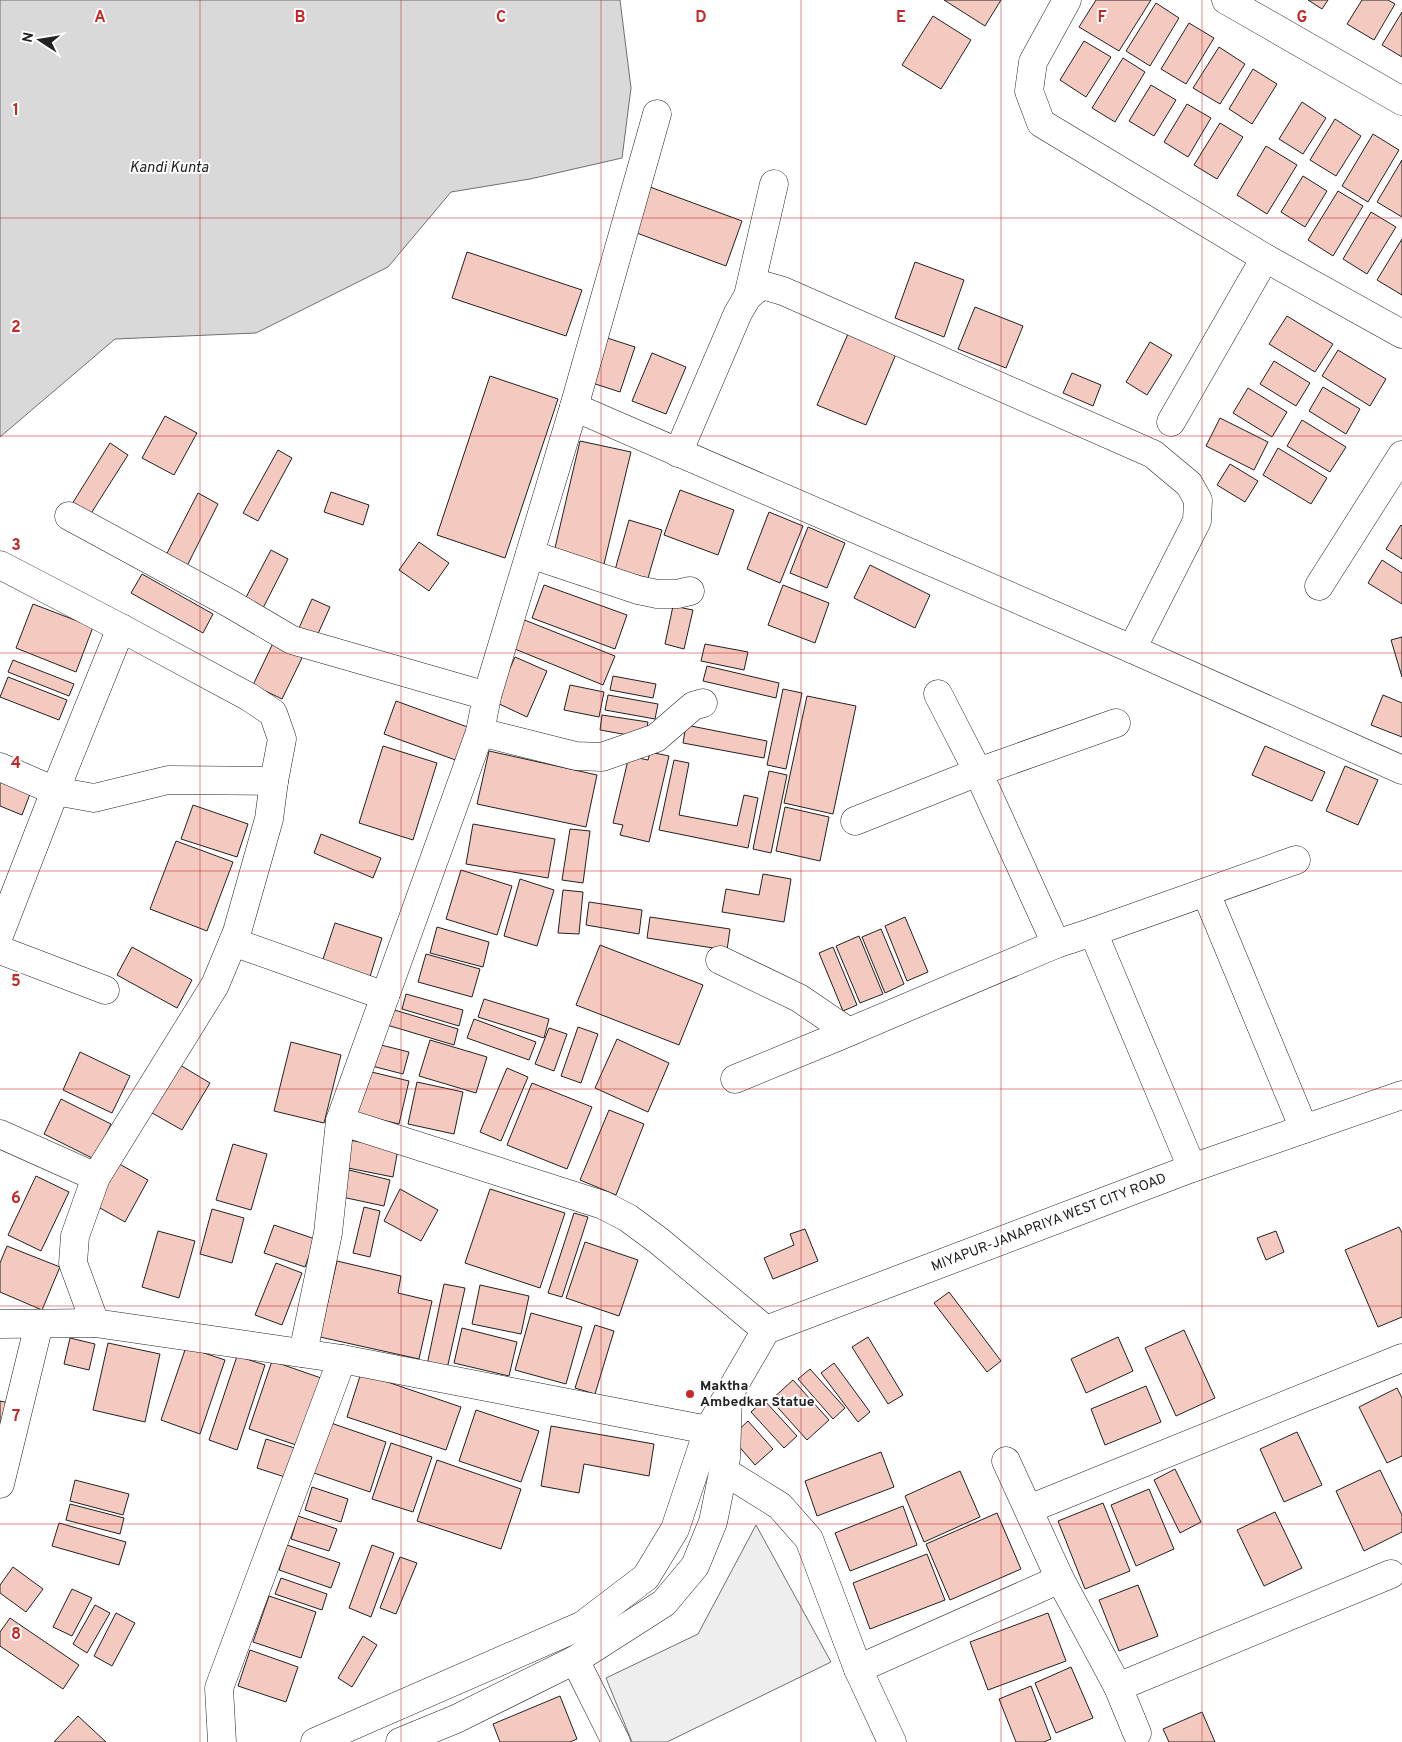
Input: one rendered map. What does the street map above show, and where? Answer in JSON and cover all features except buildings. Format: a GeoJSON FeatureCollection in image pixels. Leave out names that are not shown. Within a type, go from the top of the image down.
{"type":"FeatureCollection","features":[{"type":"Feature","properties":{"kind":"street"},"geometry":{"type":"LineString","coordinates":[[1067,0],[1033,62],[1029,91],[1041,123],[1265,258],[1402,334]]}},
{"type":"Feature","properties":{"kind":"street"},"geometry":{"type":"LineString","coordinates":[[1226,0],[1402,101]]}},
{"type":"Feature","properties":{"kind":"street"},"geometry":{"type":"LineString","coordinates":[[302,1353],[328,1233],[340,1121],[480,732],[487,696],[574,407],[657,114]]}},
{"type":"Feature","properties":{"kind":"street"},"geometry":{"type":"LineString","coordinates":[[678,452],[738,313],[748,296],[774,184]]}},
{"type":"Feature","properties":{"kind":"street"},"geometry":{"type":"LineString","coordinates":[[1171,422],[1265,258]]}},
{"type":"Feature","properties":{"kind":"street"},"geometry":{"type":"LineString","coordinates":[[748,296],[762,285],[782,291],[1153,454],[1190,484],[1198,500],[1197,521],[1132,649]]}},
{"type":"Feature","properties":{"kind":"street"},"geometry":{"type":"LineString","coordinates":[[574,407],[1132,649],[1402,770]]}},
{"type":"Feature","properties":{"kind":"street"},"geometry":{"type":"LineString","coordinates":[[1320,586],[1402,456]]}},
{"type":"Feature","properties":{"kind":"street"},"geometry":{"type":"LineString","coordinates":[[69,516],[229,603],[292,640],[487,696]]}},
{"type":"Feature","properties":{"kind":"street"},"geometry":{"type":"LineString","coordinates":[[530,554],[638,590],[657,594],[677,594],[690,591]]}},
{"type":"Feature","properties":{"kind":"street"},"geometry":{"type":"LineString","coordinates":[[0,565],[249,697],[273,713],[282,739],[269,818],[233,942],[215,985],[96,1177],[75,1236],[74,1263],[95,1323]]}},
{"type":"Feature","properties":{"kind":"street"},"geometry":{"type":"LineString","coordinates":[[0,933],[121,628]]}},
{"type":"Feature","properties":{"kind":"street"},"geometry":{"type":"LineString","coordinates":[[938,694],[978,772],[1056,944]]}},
{"type":"Feature","properties":{"kind":"street"},"geometry":{"type":"LineString","coordinates":[[480,732],[576,756],[602,757],[656,738],[693,706],[703,703]]}},
{"type":"Feature","properties":{"kind":"street"},"geometry":{"type":"LineString","coordinates":[[855,821],[978,772],[1116,723]]}},
{"type":"Feature","properties":{"kind":"street"},"geometry":{"type":"LineString","coordinates":[[0,768],[55,791],[94,798],[168,780],[274,781]]}},
{"type":"Feature","properties":{"kind":"street"},"geometry":{"type":"LineString","coordinates":[[735,1079],[1056,944],[1296,860]]}},
{"type":"Feature","properties":{"kind":"street"},"geometry":{"type":"LineString","coordinates":[[1206,893],[1304,1129]]}},
{"type":"Feature","properties":{"kind":"street"},"geometry":{"type":"LineString","coordinates":[[1092,932],[1192,1168]]}},
{"type":"Feature","properties":{"kind":"street"},"geometry":{"type":"LineString","coordinates":[[233,942],[385,996]]}},
{"type":"Feature","properties":{"kind":"street"},"geometry":{"type":"LineString","coordinates":[[0,950],[105,990]]}},
{"type":"Feature","properties":{"kind":"street"},"geometry":{"type":"LineString","coordinates":[[720,960],[799,998],[849,1032]]}},
{"type":"Feature","properties":{"kind":"street","name":"MIYAPUR-JANAPRIYA WEST CITY ROAD"},"geometry":{"type":"LineString","coordinates":[[766,1330],[1192,1168],[1402,1095]]}},
{"type":"Feature","properties":{"kind":"street"},"geometry":{"type":"LineString","coordinates":[[315,1742],[583,1625],[646,1577],[675,1529],[708,1430],[766,1330],[659,1241],[628,1218],[603,1205],[340,1121]]}},
{"type":"Feature","properties":{"kind":"street"},"geometry":{"type":"LineString","coordinates":[[0,1134],[96,1177]]}},
{"type":"Feature","properties":{"kind":"street"},"geometry":{"type":"LineString","coordinates":[[0,1324],[95,1323],[302,1353],[342,1359],[708,1430]]}},
{"type":"Feature","properties":{"kind":"street"},"geometry":{"type":"LineString","coordinates":[[0,1484],[39,1324]]}},
{"type":"Feature","properties":{"kind":"street"},"geometry":{"type":"LineString","coordinates":[[1029,1510],[1402,1358]]}},
{"type":"Feature","properties":{"kind":"street"},"geometry":{"type":"LineString","coordinates":[[222,1742],[219,1688],[342,1359]]}},
{"type":"Feature","properties":{"kind":"street"},"geometry":{"type":"LineString","coordinates":[[400,1742],[456,1719],[575,1660],[664,1602],[695,1566],[713,1522],[726,1458],[728,1394]]}},
{"type":"Feature","properties":{"kind":"street"},"geometry":{"type":"LineString","coordinates":[[1006,1461],[1060,1579],[1118,1687],[1137,1733]]}},
{"type":"Feature","properties":{"kind":"street"},"geometry":{"type":"LineString","coordinates":[[724,1471],[780,1506],[809,1539],[858,1669],[892,1742]]}},
{"type":"Feature","properties":{"kind":"street"},"geometry":{"type":"LineString","coordinates":[[1118,1687],[1392,1574]]}},
{"type":"Feature","properties":{"kind":"street"},"geometry":{"type":"LineString","coordinates":[[858,1669],[1060,1579]]}},
{"type":"Feature","properties":{"kind":"street"},"geometry":{"type":"LineString","coordinates":[[575,1660],[616,1742]]}},
{"type":"Feature","properties":{"kind":"shaded area"},"geometry":{"type":"Polygon","coordinates":[[[756,1525],[831,1662],[667,1742],[632,1742],[606,1678],[698,1634],[756,1525]]]}},
{"type":"Feature","properties":{"kind":"water","name":"Kandi Kunta"},"geometry":{"type":"Polygon","coordinates":[[[0,0],[620,0],[631,88],[622,158],[530,179],[451,192],[388,267],[256,333],[115,339],[0,437],[0,0]]]}},
{"type":"Feature","properties":{"kind":"place","name":"Maktha Ambedkar Statue"},"geometry":{"type":"Point","coordinates":[690,1394]}}]}
